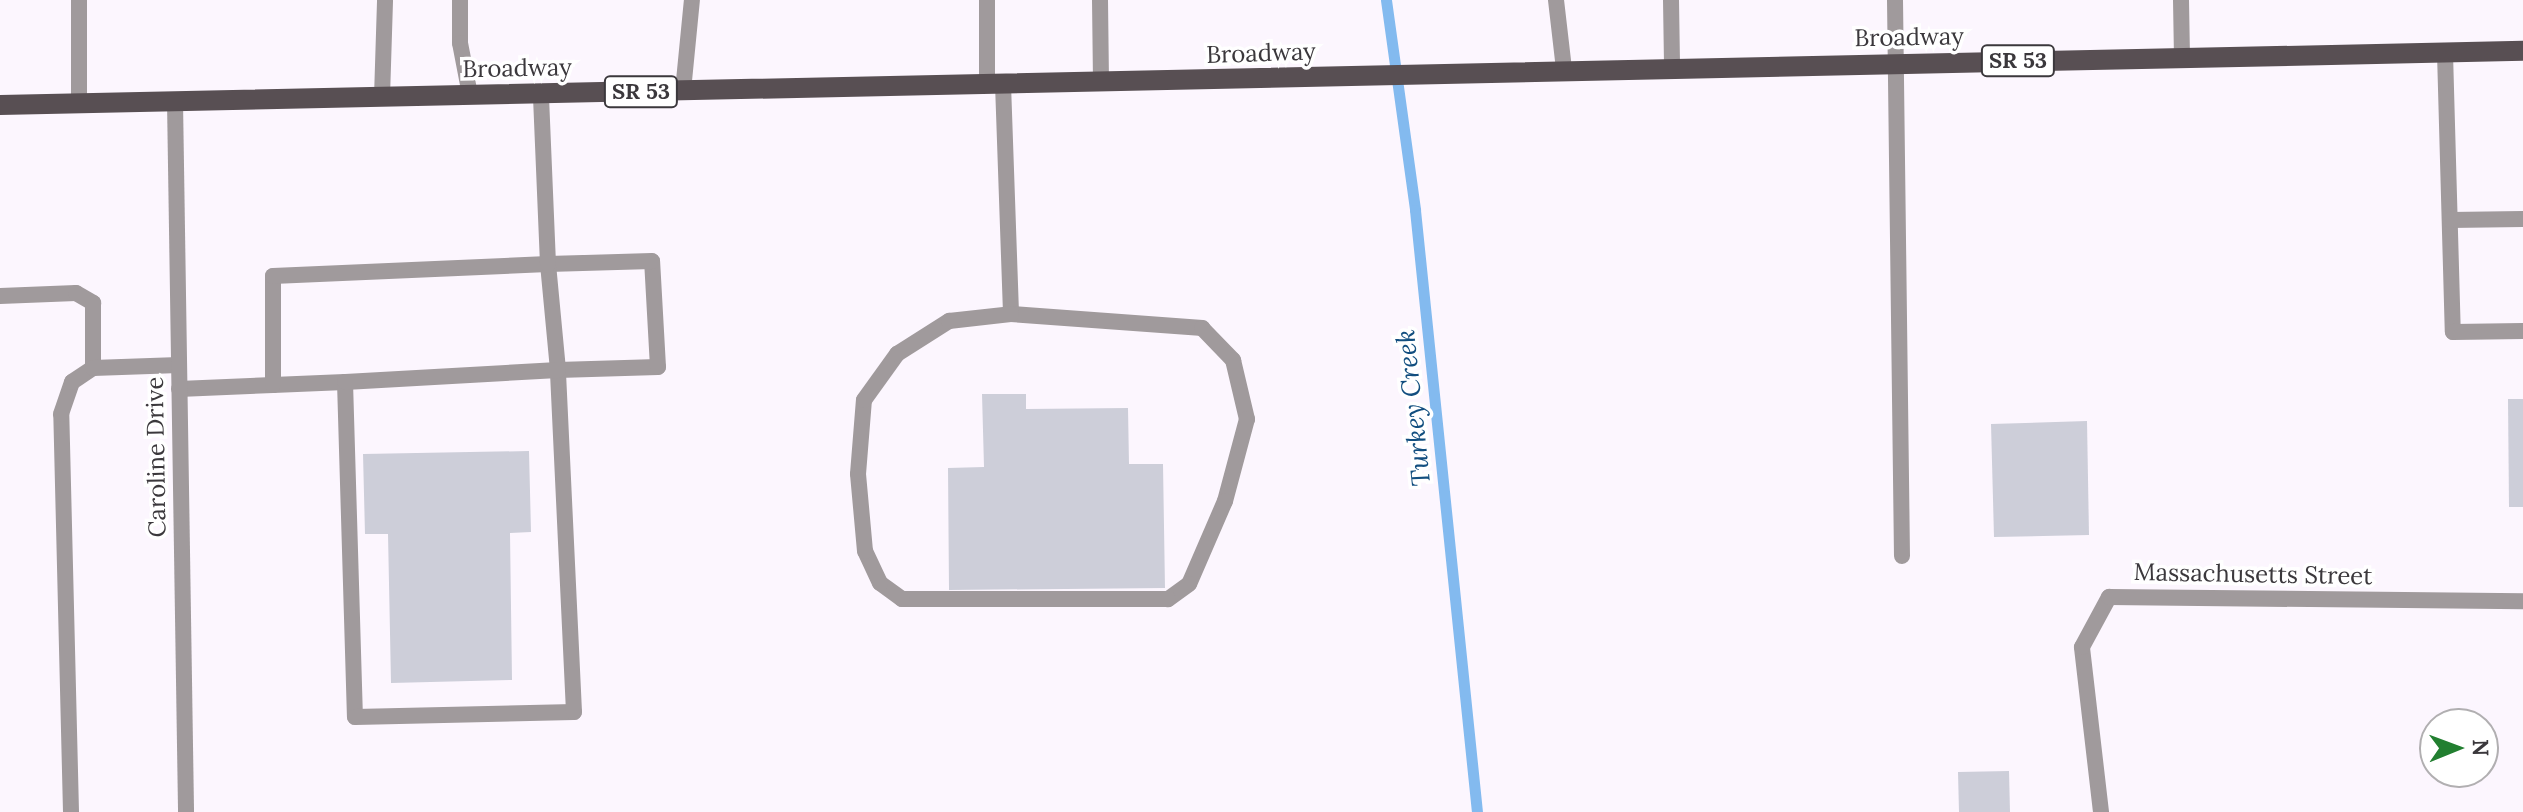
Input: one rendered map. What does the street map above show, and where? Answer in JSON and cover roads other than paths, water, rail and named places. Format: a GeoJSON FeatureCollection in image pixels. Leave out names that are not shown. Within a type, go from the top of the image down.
{"type":"FeatureCollection","features":[{"type":"Feature","properties":{"kind":"main road","name":"Broadway"},"geometry":{"type":"LineString","coordinates":[[0,105],[1282,79],[1514,70],[2523,51]]}},
{"type":"Feature","properties":{"kind":"street"},"geometry":{"type":"LineString","coordinates":[[79,0],[79,103]]}},
{"type":"Feature","properties":{"kind":"street"},"geometry":{"type":"LineString","coordinates":[[382,97],[385,0]]}},
{"type":"Feature","properties":{"kind":"street"},"geometry":{"type":"LineString","coordinates":[[460,0],[460,43],[470,95]]}},
{"type":"Feature","properties":{"kind":"street"},"geometry":{"type":"LineString","coordinates":[[683,91],[692,0]]}},
{"type":"Feature","properties":{"kind":"street"},"geometry":{"type":"LineString","coordinates":[[987,0],[1011,314]]}},
{"type":"Feature","properties":{"kind":"street"},"geometry":{"type":"LineString","coordinates":[[1100,0],[1101,82]]}},
{"type":"Feature","properties":{"kind":"street"},"geometry":{"type":"LineString","coordinates":[[1556,0],[1564,69]]}},
{"type":"Feature","properties":{"kind":"street"},"geometry":{"type":"LineString","coordinates":[[1671,0],[1672,67]]}},
{"type":"Feature","properties":{"kind":"street"},"geometry":{"type":"LineString","coordinates":[[1895,0],[1902,556]]}},
{"type":"Feature","properties":{"kind":"street"},"geometry":{"type":"LineString","coordinates":[[2181,0],[2182,58]]}},
{"type":"Feature","properties":{"kind":"street"},"geometry":{"type":"LineString","coordinates":[[2445,53],[2453,332],[2523,331]]}},
{"type":"Feature","properties":{"kind":"street"},"geometry":{"type":"LineString","coordinates":[[345,382],[355,717],[574,712],[541,94]]}},
{"type":"Feature","properties":{"kind":"street","name":"Caroline Drive"},"geometry":{"type":"LineString","coordinates":[[175,101],[186,812]]}},
{"type":"Feature","properties":{"kind":"street"},"geometry":{"type":"LineString","coordinates":[[2450,220],[2523,219]]}},
{"type":"Feature","properties":{"kind":"street"},"geometry":{"type":"LineString","coordinates":[[179,389],[345,382],[558,370],[658,367],[652,261],[273,276],[273,385]]}},
{"type":"Feature","properties":{"kind":"street"},"geometry":{"type":"LineString","coordinates":[[0,296],[76,293],[93,303],[93,368]]}},
{"type":"Feature","properties":{"kind":"street"},"geometry":{"type":"LineString","coordinates":[[1011,314],[1202,328],[1233,360],[1247,419],[1225,501],[1189,584],[1168,599],[902,599],[880,583],[865,551],[858,474],[864,400],[897,354],[949,321],[1011,314]]}},
{"type":"Feature","properties":{"kind":"street"},"geometry":{"type":"LineString","coordinates":[[71,812],[61,414],[72,382],[93,368],[179,365]]}},
{"type":"Feature","properties":{"kind":"street","name":"Massachusetts Street"},"geometry":{"type":"LineString","coordinates":[[2101,812],[2082,647],[2109,597],[2523,601]]}},
{"type":"Feature","properties":{"kind":"waterway","name":"Turkey Creek"},"geometry":{"type":"LineString","coordinates":[[1386,0],[1415,210],[1477,812]]}}]}
